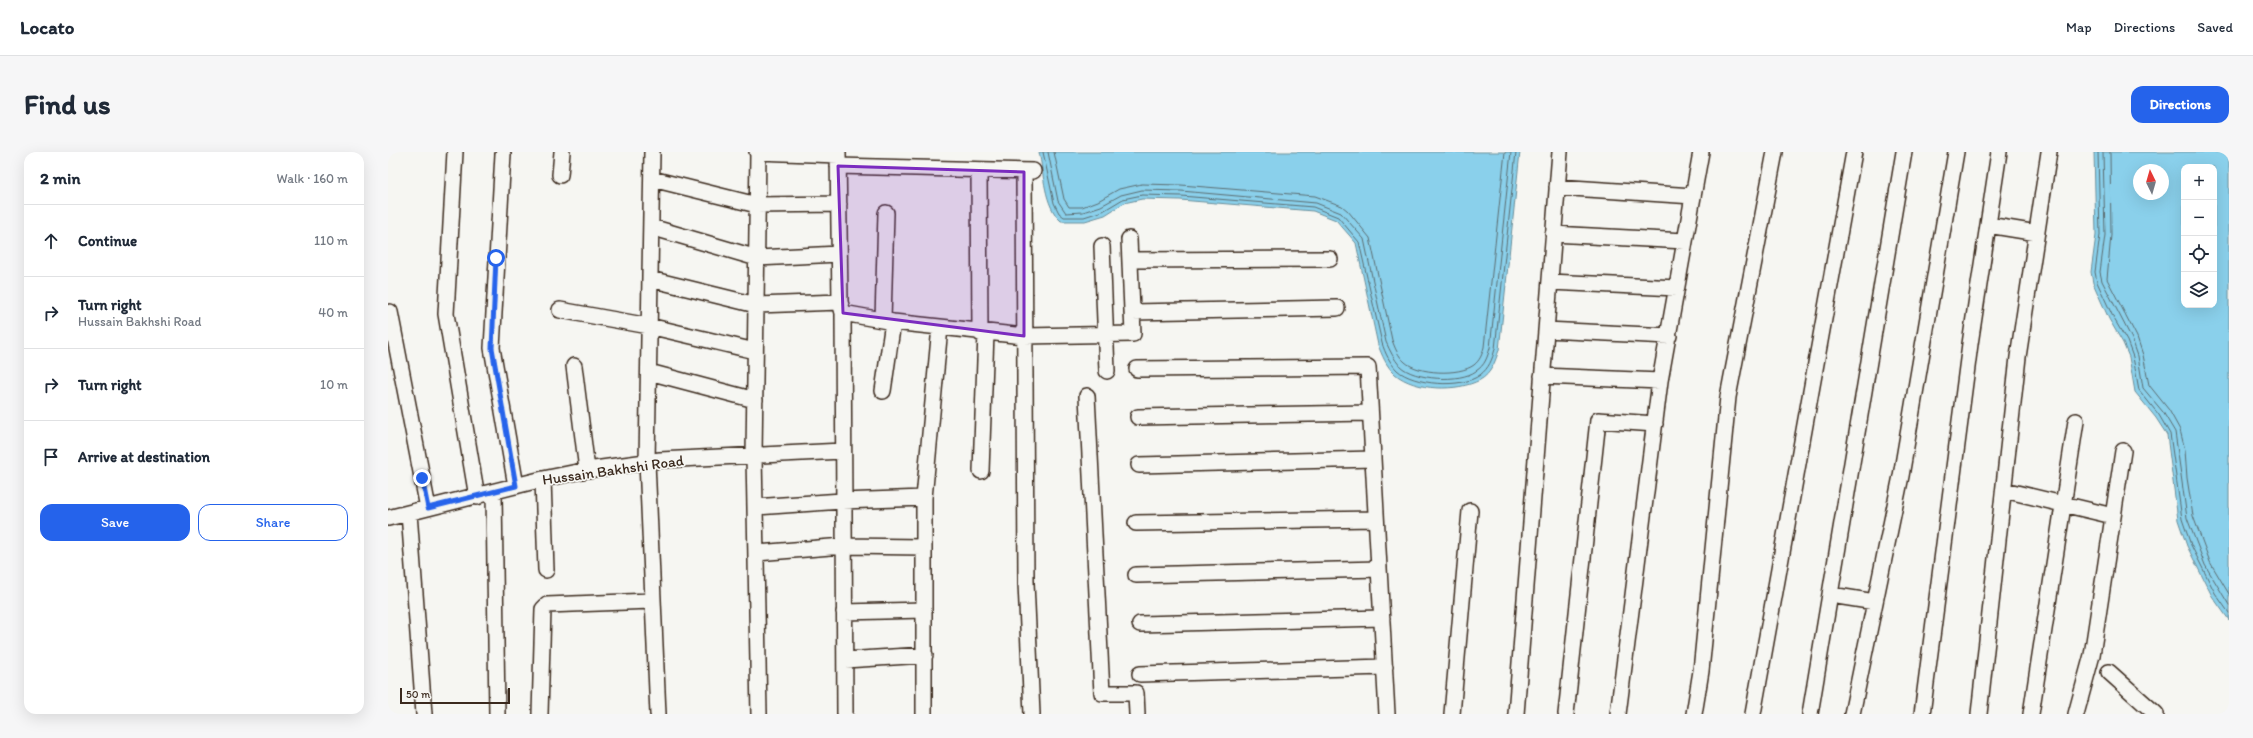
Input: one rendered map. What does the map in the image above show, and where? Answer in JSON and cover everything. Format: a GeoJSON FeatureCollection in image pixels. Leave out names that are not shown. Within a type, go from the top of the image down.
{"type":"FeatureCollection","features":[{"type":"Feature","properties":{"kind":"street"},"geometry":{"type":"LineString","coordinates":[[455,152],[446,314],[477,497]]}},
{"type":"Feature","properties":{"kind":"street"},"geometry":{"type":"LineString","coordinates":[[560,175],[562,152]]}},
{"type":"Feature","properties":{"kind":"street"},"geometry":{"type":"LineString","coordinates":[[652,152],[647,462],[651,601],[658,714]]}},
{"type":"Feature","properties":{"kind":"street"},"geometry":{"type":"LineString","coordinates":[[759,714],[754,456],[757,152],[979,170],[1028,171],[1024,336],[1026,583],[1032,714]]}},
{"type":"Feature","properties":{"kind":"street"},"geometry":{"type":"LineString","coordinates":[[1516,714],[1560,152]]}},
{"type":"Feature","properties":{"kind":"street"},"geometry":{"type":"LineString","coordinates":[[1618,714],[1660,381],[1701,152]]}},
{"type":"Feature","properties":{"kind":"street"},"geometry":{"type":"LineString","coordinates":[[1694,714],[1701,672],[1728,397],[1775,152]]}},
{"type":"Feature","properties":{"kind":"street"},"geometry":{"type":"LineString","coordinates":[[1753,714],[1854,152]]}},
{"type":"Feature","properties":{"kind":"street"},"geometry":{"type":"LineString","coordinates":[[1810,714],[1904,152]]}},
{"type":"Feature","properties":{"kind":"street"},"geometry":{"type":"LineString","coordinates":[[1852,714],[1900,476],[1956,152]]}},
{"type":"Feature","properties":{"kind":"street"},"geometry":{"type":"LineString","coordinates":[[1922,714],[1970,344],[1999,152]]}},
{"type":"Feature","properties":{"kind":"street"},"geometry":{"type":"LineString","coordinates":[[1979,714],[2018,357],[2049,152]]}},
{"type":"Feature","properties":{"kind":"street"},"geometry":{"type":"LineString","coordinates":[[503,154],[492,348],[516,486]]}},
{"type":"Feature","properties":{"kind":"street"},"geometry":{"type":"LineString","coordinates":[[838,158],[845,714]]}},
{"type":"Feature","properties":{"kind":"street"},"geometry":{"type":"LineString","coordinates":[[979,170],[983,333],[981,471]]}},
{"type":"Feature","properties":{"kind":"street"},"geometry":{"type":"LineString","coordinates":[[652,179],[757,205],[839,204]]}},
{"type":"Feature","properties":{"kind":"street"},"geometry":{"type":"LineString","coordinates":[[1557,187],[1693,196]]}},
{"type":"Feature","properties":{"kind":"street"},"geometry":{"type":"LineString","coordinates":[[883,391],[888,321],[886,213]]}},
{"type":"Feature","properties":{"kind":"street"},"geometry":{"type":"LineString","coordinates":[[1988,225],[2037,233]]}},
{"type":"Feature","properties":{"kind":"street"},"geometry":{"type":"LineString","coordinates":[[651,227],[756,258],[839,254]]}},
{"type":"Feature","properties":{"kind":"street"},"geometry":{"type":"LineString","coordinates":[[1553,234],[1685,241]]}},
{"type":"Feature","properties":{"kind":"street"},"geometry":{"type":"LineString","coordinates":[[650,278],[756,305],[841,307],[888,321],[983,333],[1024,336],[1133,334],[1129,239]]}},
{"type":"Feature","properties":{"kind":"street"},"geometry":{"type":"LineString","coordinates":[[1102,246],[1107,371]]}},
{"type":"Feature","properties":{"kind":"street"},"geometry":{"type":"LineString","coordinates":[[1130,260],[1330,259]]}},
{"type":"Feature","properties":{"kind":"street"},"geometry":{"type":"LineString","coordinates":[[1550,282],[1677,288]]}},
{"type":"Feature","properties":{"kind":"street"},"geometry":{"type":"LineString","coordinates":[[1132,312],[1336,308]]}},
{"type":"Feature","properties":{"kind":"street"},"geometry":{"type":"LineString","coordinates":[[560,310],[649,326],[755,351]]}},
{"type":"Feature","properties":{"kind":"street"},"geometry":{"type":"LineString","coordinates":[[390,312],[428,508]]}},
{"type":"Feature","properties":{"kind":"street"},"geometry":{"type":"LineString","coordinates":[[924,714],[924,498],[940,327]]}},
{"type":"Feature","properties":{"kind":"street"},"geometry":{"type":"LineString","coordinates":[[1546,330],[1669,336]]}},
{"type":"Feature","properties":{"kind":"street"},"geometry":{"type":"LineString","coordinates":[[574,366],[587,470]]}},
{"type":"Feature","properties":{"kind":"street"},"geometry":{"type":"LineString","coordinates":[[1137,369],[1368,367],[1388,714]]}},
{"type":"Feature","properties":{"kind":"street"},"geometry":{"type":"LineString","coordinates":[[649,372],[755,400]]}},
{"type":"Feature","properties":{"kind":"street"},"geometry":{"type":"LineString","coordinates":[[1542,376],[1660,381]]}},
{"type":"Feature","properties":{"kind":"street"},"geometry":{"type":"LineString","coordinates":[[1087,396],[1102,693],[1136,693],[1137,714]]}},
{"type":"Feature","properties":{"kind":"street"},"geometry":{"type":"LineString","coordinates":[[1138,417],[1370,413]]}},
{"type":"Feature","properties":{"kind":"street"},"geometry":{"type":"LineString","coordinates":[[1566,714],[1598,420],[1654,424]]}},
{"type":"Feature","properties":{"kind":"street"},"geometry":{"type":"LineString","coordinates":[[2031,714],[2076,421]]}},
{"type":"Feature","properties":{"kind":"street","name":"Hussain Bakhshi Road"},"geometry":{"type":"LineString","coordinates":[[388,518],[494,493],[543,479],[587,470],[647,462],[842,451]]}},
{"type":"Feature","properties":{"kind":"street"},"geometry":{"type":"LineString","coordinates":[[2076,714],[2092,655],[2123,451]]}},
{"type":"Feature","properties":{"kind":"street"},"geometry":{"type":"LineString","coordinates":[[1138,465],[1373,459]]}},
{"type":"Feature","properties":{"kind":"street"},"geometry":{"type":"LineString","coordinates":[[543,479],[546,570]]}},
{"type":"Feature","properties":{"kind":"street"},"geometry":{"type":"LineString","coordinates":[[2004,490],[2113,516]]}},
{"type":"Feature","properties":{"kind":"street"},"geometry":{"type":"LineString","coordinates":[[494,493],[497,714]]}},
{"type":"Feature","properties":{"kind":"street"},"geometry":{"type":"LineString","coordinates":[[755,507],[842,501],[924,498]]}},
{"type":"Feature","properties":{"kind":"street"},"geometry":{"type":"LineString","coordinates":[[1452,714],[1470,511]]}},
{"type":"Feature","properties":{"kind":"street"},"geometry":{"type":"LineString","coordinates":[[409,513],[424,714]]}},
{"type":"Feature","properties":{"kind":"street"},"geometry":{"type":"LineString","coordinates":[[1136,523],[1376,519]]}},
{"type":"Feature","properties":{"kind":"street"},"geometry":{"type":"LineString","coordinates":[[756,553],[843,546],[923,547]]}},
{"type":"Feature","properties":{"kind":"street"},"geometry":{"type":"LineString","coordinates":[[1136,575],[1379,569]]}},
{"type":"Feature","properties":{"kind":"street"},"geometry":{"type":"LineString","coordinates":[[1831,595],[1875,602]]}},
{"type":"Feature","properties":{"kind":"street"},"geometry":{"type":"LineString","coordinates":[[540,714],[543,609],[547,605],[651,601]]}},
{"type":"Feature","properties":{"kind":"street"},"geometry":{"type":"LineString","coordinates":[[844,612],[924,610]]}},
{"type":"Feature","properties":{"kind":"street"},"geometry":{"type":"LineString","coordinates":[[1140,624],[1382,618]]}},
{"type":"Feature","properties":{"kind":"street"},"geometry":{"type":"LineString","coordinates":[[844,660],[925,655]]}},
{"type":"Feature","properties":{"kind":"street"},"geometry":{"type":"LineString","coordinates":[[1140,674],[1385,667]]}},
{"type":"Feature","properties":{"kind":"street"},"geometry":{"type":"LineString","coordinates":[[2108,672],[2156,714]]}},
{"type":"Feature","properties":{"kind":"highlighted area"},"geometry":{"type":"Polygon","coordinates":[[[838,166],[1024,172],[1024,336],[843,313],[838,166]]]}},
{"type":"Feature","properties":{"kind":"water"},"geometry":{"type":"Polygon","coordinates":[[[1039,152],[1520,152],[1499,350],[1494,363],[1490,371],[1480,380],[1460,387],[1425,387],[1403,380],[1395,374],[1387,364],[1378,345],[1356,243],[1336,220],[1313,211],[1180,200],[1142,199],[1124,203],[1105,215],[1085,221],[1061,221],[1055,215],[1048,198],[1039,152]]]}},
{"type":"Feature","properties":{"kind":"water"},"geometry":{"type":"Polygon","coordinates":[[[2094,152],[2229,152],[2229,620],[2212,596],[2187,546],[2178,520],[2167,435],[2156,418],[2135,392],[2129,357],[2123,343],[2109,319],[2093,283],[2091,272],[2096,235],[2094,152]]]}},
{"type":"Feature","properties":{"kind":"route"},"geometry":{"type":"LineString","coordinates":[[422,478],[428,508],[494,493],[516,486],[492,348],[491,331],[496,258]]}}]}
